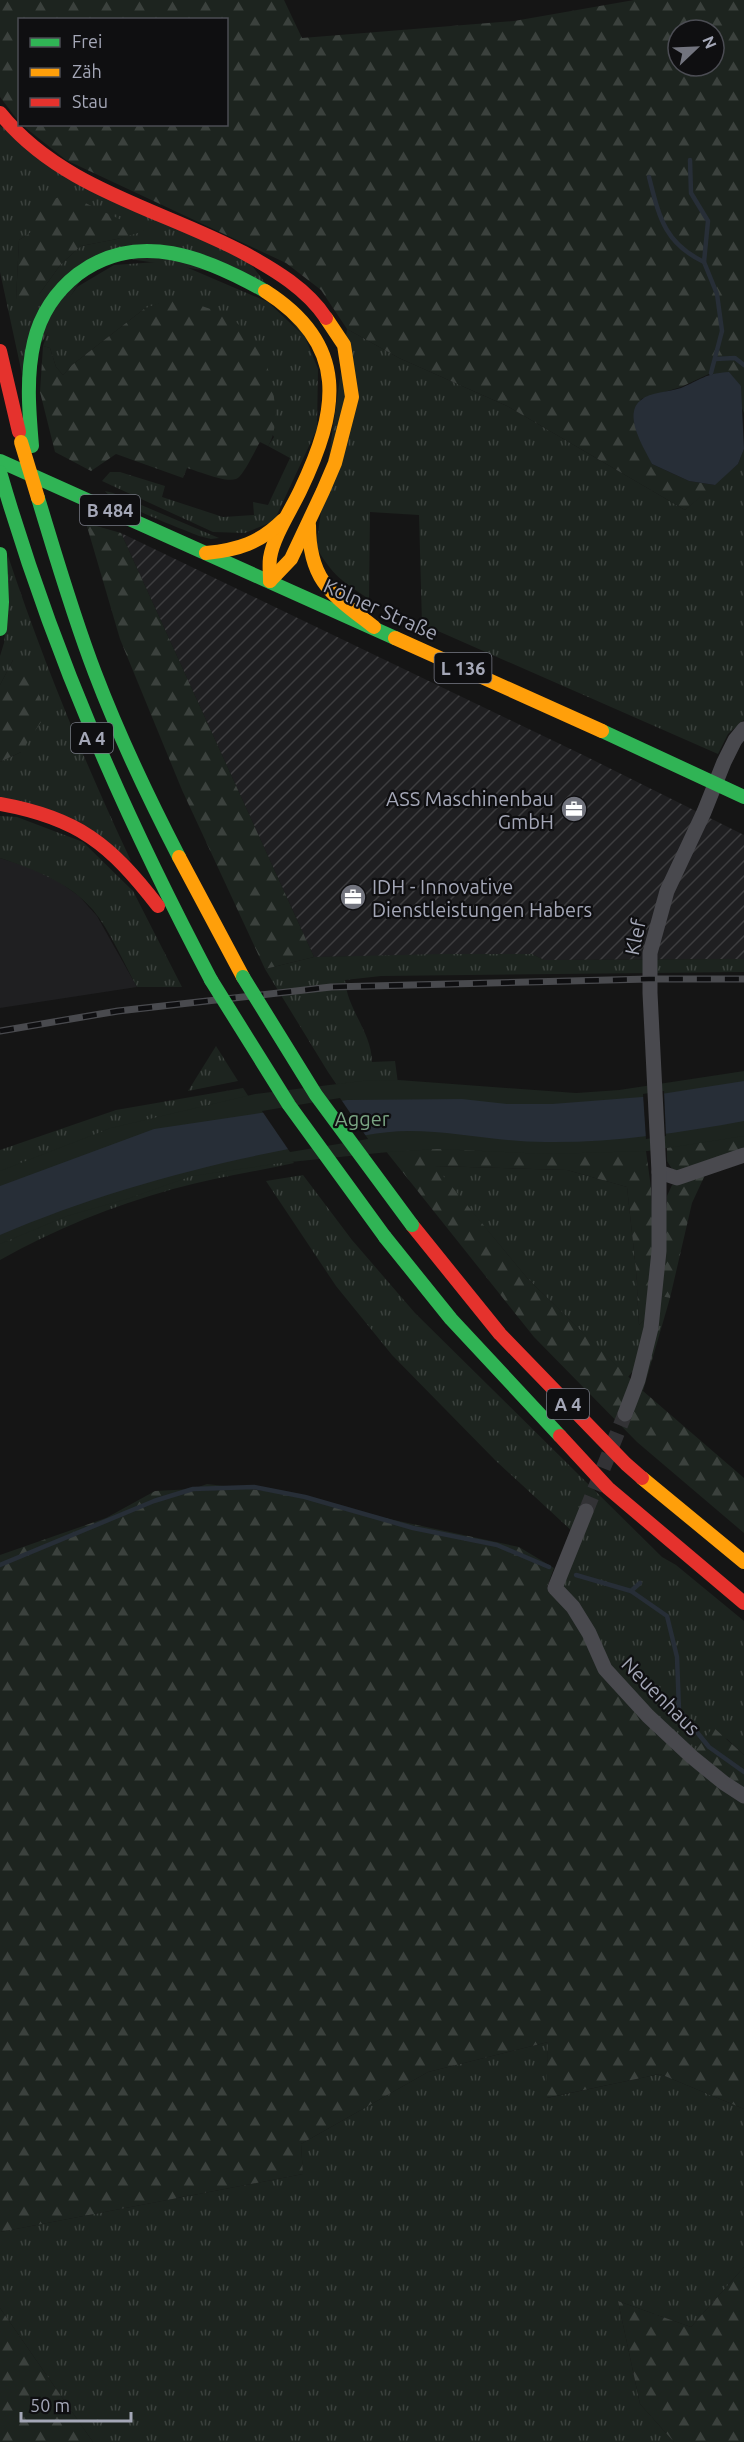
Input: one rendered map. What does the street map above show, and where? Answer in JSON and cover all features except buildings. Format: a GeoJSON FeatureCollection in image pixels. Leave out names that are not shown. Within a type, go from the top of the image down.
{"type":"FeatureCollection","features":[{"type":"Feature","properties":{"kind":"main road"},"geometry":{"type":"LineString","coordinates":[[0,113],[25,141],[60,167],[274,268],[305,290],[324,311],[341,338],[347,355],[352,389],[352,408],[342,447],[288,564],[270,581]]}},
{"type":"Feature","properties":{"kind":"main road"},"geometry":{"type":"LineString","coordinates":[[27,444],[28,370],[33,343],[48,307],[72,278],[104,258],[140,250],[175,253],[206,262],[262,288],[294,312],[307,326],[321,349],[329,376],[330,398],[328,419],[311,468],[270,556],[270,581]]}},
{"type":"Feature","properties":{"kind":"main road"},"geometry":{"type":"LineString","coordinates":[[0,351],[27,444]]}},
{"type":"Feature","properties":{"kind":"main road","name":"A 4"},"geometry":{"type":"LineString","coordinates":[[27,444],[38,498],[75,618],[104,696],[150,802],[243,977],[316,1095],[412,1225],[500,1334],[626,1464],[744,1562]]}},
{"type":"Feature","properties":{"kind":"main road","name":"Kölner Straße"},"geometry":{"type":"LineString","coordinates":[[0,460],[374,627],[744,797]]}},
{"type":"Feature","properties":{"kind":"main road","name":"A 4"},"geometry":{"type":"LineString","coordinates":[[2,478],[31,575],[78,704],[126,815],[211,980],[289,1105],[385,1237],[451,1319],[608,1488],[744,1603]]}},
{"type":"Feature","properties":{"kind":"main road"},"geometry":{"type":"LineString","coordinates":[[206,553],[234,551],[251,546],[263,539],[289,515]]}},
{"type":"Feature","properties":{"kind":"main road"},"geometry":{"type":"LineString","coordinates":[[309,521],[310,558],[318,578],[374,627]]}},
{"type":"Feature","properties":{"kind":"main road"},"geometry":{"type":"LineString","coordinates":[[0,554],[2,602],[0,629]]}},
{"type":"Feature","properties":{"kind":"main road"},"geometry":{"type":"LineString","coordinates":[[0,804],[62,819],[106,846],[130,870],[211,980]]}},
{"type":"Feature","properties":{"kind":"street","name":"Klef"},"geometry":{"type":"LineString","coordinates":[[659,1172],[650,953],[667,891],[735,740],[744,729]]}},
{"type":"Feature","properties":{"kind":"street"},"geometry":{"type":"LineString","coordinates":[[625,1414],[632,1401],[645,1355],[656,1301],[659,1251],[659,1172],[677,1178],[744,1155]]}},
{"type":"Feature","properties":{"kind":"street","name":"Neuenhaus"},"geometry":{"type":"LineString","coordinates":[[586,1511],[555,1588],[573,1607],[589,1632],[604,1669],[648,1716],[692,1757],[744,1796]]}},
{"type":"Feature","properties":{"kind":"shaded area"},"geometry":{"type":"Polygon","coordinates":[[[729,372],[741,386],[744,449],[738,464],[715,485],[689,481],[652,464],[634,422],[636,406],[641,400],[649,395],[681,388],[709,375],[729,372]]]}},
{"type":"Feature","properties":{"kind":"shaded area"},"geometry":{"type":"Polygon","coordinates":[[[121,533],[744,835],[744,959],[544,960],[532,954],[314,957],[121,533]]]}},
{"type":"Feature","properties":{"kind":"shaded area"},"geometry":{"type":"Polygon","coordinates":[[[0,858],[28,867],[58,881],[79,896],[97,916],[137,987],[0,1008],[0,858]]]}},
{"type":"Feature","properties":{"kind":"shaded area","name":"Agger"},"geometry":{"type":"Polygon","coordinates":[[[744,1081],[744,1121],[645,1136],[570,1142],[528,1142],[426,1131],[398,1131],[366,1135],[282,1150],[158,1180],[77,1205],[0,1235],[0,1186],[154,1129],[347,1100],[462,1099],[507,1104],[552,1104],[642,1097],[744,1081]]]}},
{"type":"Feature","properties":{"kind":"green space"},"geometry":{"type":"Polygon","coordinates":[[[0,0],[284,0],[302,38],[514,21],[634,0],[744,0],[744,413],[741,406],[741,386],[711,373],[681,387],[641,399],[634,422],[652,464],[689,481],[715,485],[685,510],[507,406],[399,358],[347,329],[321,290],[286,263],[66,160],[23,126],[228,126],[228,18],[18,18],[18,121],[0,97],[0,0]]]}},
{"type":"Feature","properties":{"kind":"green space"},"geometry":{"type":"Polygon","coordinates":[[[0,126],[250,263],[335,374],[255,278],[97,254],[22,374],[0,272],[0,126]],[[144,230],[30,233],[19,240],[16,300],[40,293],[61,264],[81,246],[117,239],[144,230]]]}},
{"type":"Feature","properties":{"kind":"green space"},"geometry":{"type":"Polygon","coordinates":[[[66,194],[145,231],[81,246],[61,264],[40,293],[24,304],[16,300],[19,240],[30,233],[40,205],[66,194]]]}},
{"type":"Feature","properties":{"kind":"green space"},"geometry":{"type":"Polygon","coordinates":[[[172,261],[268,302],[305,337],[318,369],[317,429],[274,521],[245,533],[213,532],[102,481],[110,472],[120,472],[165,486],[162,497],[223,517],[254,515],[253,502],[268,505],[290,458],[268,446],[274,437],[201,307],[174,298],[144,309],[72,365],[63,375],[56,367],[50,348],[43,346],[51,323],[77,287],[114,265],[172,261]]]}},
{"type":"Feature","properties":{"kind":"green space"},"geometry":{"type":"Polygon","coordinates":[[[174,297],[231,318],[259,349],[268,370],[275,405],[274,428],[268,446],[260,442],[239,477],[231,480],[187,468],[183,478],[116,454],[91,471],[55,452],[40,392],[43,346],[50,348],[56,367],[63,375],[72,365],[144,309],[174,297]]]}},
{"type":"Feature","properties":{"kind":"green space"},"geometry":{"type":"Polygon","coordinates":[[[347,329],[399,358],[507,406],[685,510],[738,464],[744,449],[744,720],[728,734],[718,754],[422,624],[419,515],[370,512],[369,599],[333,571],[316,547],[347,329]]]}},
{"type":"Feature","properties":{"kind":"green space"},"geometry":{"type":"Polygon","coordinates":[[[105,491],[219,538],[199,536],[164,522],[134,509],[105,491]]]}},
{"type":"Feature","properties":{"kind":"green space"},"geometry":{"type":"Polygon","coordinates":[[[86,523],[121,533],[314,957],[265,969],[182,790],[120,639],[86,523]]]}},
{"type":"Feature","properties":{"kind":"green space"},"geometry":{"type":"Polygon","coordinates":[[[8,556],[65,710],[131,861],[0,798],[0,762],[21,752],[13,660],[0,685],[0,656],[4,643],[8,608],[8,556]]]}},
{"type":"Feature","properties":{"kind":"green space"},"geometry":{"type":"Polygon","coordinates":[[[13,660],[34,666],[43,719],[21,752],[0,762],[0,685],[13,660]]]}},
{"type":"Feature","properties":{"kind":"green space"},"geometry":{"type":"Polygon","coordinates":[[[0,816],[17,817],[83,842],[133,891],[182,987],[137,987],[106,928],[83,900],[62,884],[0,858],[0,816]]]}},
{"type":"Feature","properties":{"kind":"green space"},"geometry":{"type":"Polygon","coordinates":[[[532,954],[544,960],[744,959],[744,972],[381,976],[345,980],[350,1001],[368,1041],[372,1062],[395,1061],[400,1098],[347,1100],[265,969],[314,957],[532,954]]]}},
{"type":"Feature","properties":{"kind":"green space"},"geometry":{"type":"Polygon","coordinates":[[[216,1046],[238,1081],[188,1091],[216,1046]]]}},
{"type":"Feature","properties":{"kind":"green space","name":"Agger"},"geometry":{"type":"Polygon","coordinates":[[[744,1071],[744,1136],[648,1151],[547,1154],[437,1149],[281,1163],[192,1176],[130,1198],[67,1216],[0,1244],[0,1171],[111,1128],[255,1094],[362,1081],[399,1080],[576,1093],[619,1090],[744,1071]]]}},
{"type":"Feature","properties":{"kind":"green space"},"geometry":{"type":"Polygon","coordinates":[[[243,1088],[260,1114],[0,1186],[0,1150],[116,1110],[243,1088]]]}},
{"type":"Feature","properties":{"kind":"green space"},"geometry":{"type":"Polygon","coordinates":[[[744,1121],[744,1150],[681,1171],[672,1169],[667,1161],[667,1132],[744,1121]]]}},
{"type":"Feature","properties":{"kind":"green space"},"geometry":{"type":"Polygon","coordinates":[[[373,1135],[644,1136],[651,1188],[653,1235],[649,1315],[639,1325],[627,1187],[567,1170],[435,1166],[528,1279],[643,1391],[744,1478],[744,1533],[637,1442],[534,1337],[373,1135]]]}},
{"type":"Feature","properties":{"kind":"green space"},"geometry":{"type":"Polygon","coordinates":[[[284,1150],[294,1163],[188,1185],[128,1203],[63,1228],[0,1260],[0,1235],[47,1215],[284,1150]]]}},
{"type":"Feature","properties":{"kind":"green space"},"geometry":{"type":"Polygon","coordinates":[[[434,1166],[567,1170],[627,1187],[639,1325],[649,1315],[637,1366],[628,1377],[528,1279],[434,1166]]]}},
{"type":"Feature","properties":{"kind":"green space"},"geometry":{"type":"Polygon","coordinates":[[[303,1175],[352,1240],[415,1313],[662,1557],[676,1565],[744,1621],[744,1755],[727,1739],[708,1735],[694,1753],[608,1667],[562,1586],[573,1532],[496,1461],[392,1355],[336,1286],[266,1181],[303,1175]]]}},
{"type":"Feature","properties":{"kind":"green space"},"geometry":{"type":"Polygon","coordinates":[[[705,1175],[692,1203],[670,1298],[661,1296],[667,1196],[672,1185],[705,1175]]]}},
{"type":"Feature","properties":{"kind":"green space"},"geometry":{"type":"Polygon","coordinates":[[[661,1296],[670,1298],[643,1391],[639,1387],[661,1296]]]}},
{"type":"Feature","properties":{"kind":"green space"},"geometry":{"type":"Polygon","coordinates":[[[207,1484],[300,1495],[380,1517],[519,1547],[554,1568],[547,1587],[571,1610],[601,1671],[694,1753],[713,1727],[744,1755],[744,2109],[660,2074],[546,2098],[548,2042],[428,2072],[301,2144],[303,2174],[0,2232],[0,1555],[106,1518],[155,1491],[193,1489],[207,1484]]]}},
{"type":"Feature","properties":{"kind":"green space"},"geometry":{"type":"Polygon","coordinates":[[[548,2042],[547,2098],[660,2074],[744,2109],[744,2267],[691,2327],[618,2301],[640,2404],[674,2442],[93,2442],[0,2308],[0,2232],[303,2174],[301,2144],[428,2072],[548,2042]]]}},
{"type":"Feature","properties":{"kind":"green space"},"geometry":{"type":"Polygon","coordinates":[[[744,2267],[744,2442],[674,2442],[640,2404],[618,2301],[691,2327],[744,2267]]]}},
{"type":"Feature","properties":{"kind":"green space"},"geometry":{"type":"Polygon","coordinates":[[[0,2308],[93,2442],[0,2442],[0,2308]]]}},
{"type":"Feature","properties":{"kind":"pier"},"geometry":{"type":"Polygon","coordinates":[[[664,1091],[666,1136],[646,1139],[643,1094],[664,1091]]]}},
{"type":"Feature","properties":{"kind":"pier"},"geometry":{"type":"Polygon","coordinates":[[[340,1098],[368,1139],[290,1152],[262,1111],[340,1098]]]}},
{"type":"Feature","properties":{"kind":"waterway"},"geometry":{"type":"LineString","coordinates":[[690,160],[691,193],[708,221],[704,262],[717,294],[722,331],[711,373]]}},
{"type":"Feature","properties":{"kind":"waterway"},"geometry":{"type":"LineString","coordinates":[[649,177],[665,227],[680,246],[704,262]]}},
{"type":"Feature","properties":{"kind":"waterway"},"geometry":{"type":"LineString","coordinates":[[715,359],[735,358],[744,365]]}},
{"type":"Feature","properties":{"kind":"waterway"},"geometry":{"type":"LineString","coordinates":[[0,1565],[154,1501],[193,1489],[254,1487],[305,1497],[413,1528],[497,1545],[549,1567]]}},
{"type":"Feature","properties":{"kind":"waterway"},"geometry":{"type":"LineString","coordinates":[[576,1575],[631,1591],[640,1583]]}},
{"type":"Feature","properties":{"kind":"waterway"},"geometry":{"type":"LineString","coordinates":[[631,1591],[667,1616],[677,1657],[679,1710],[709,1747],[744,1772]]}},
{"type":"Feature","properties":{"kind":"tunnel"},"geometry":{"type":"LineString","coordinates":[[586,1511],[625,1414]]}},
{"type":"Feature","properties":{"kind":"railway"},"geometry":{"type":"LineString","coordinates":[[0,1031],[118,1011],[331,987],[649,979],[744,979]]}},
{"type":"Feature","properties":{"kind":"traffic: fast"},"geometry":{"type":"LineString","coordinates":[[32,446],[29,381],[34,342],[40,322],[50,304],[78,274],[101,260],[124,253],[148,251],[172,253],[220,268],[265,291]]}},
{"type":"Feature","properties":{"kind":"traffic: fast"},"geometry":{"type":"LineString","coordinates":[[0,461],[395,638]]}},
{"type":"Feature","properties":{"kind":"traffic: fast"},"geometry":{"type":"LineString","coordinates":[[0,472],[43,605],[92,732],[148,856],[211,980]]}},
{"type":"Feature","properties":{"kind":"traffic: fast"},"geometry":{"type":"LineString","coordinates":[[38,498],[72,608],[104,697],[134,766],[179,857]]}},
{"type":"Feature","properties":{"kind":"traffic: fast"},"geometry":{"type":"LineString","coordinates":[[0,554],[2,602],[0,629]]}},
{"type":"Feature","properties":{"kind":"traffic: fast"},"geometry":{"type":"LineString","coordinates":[[602,731],[744,797]]}},
{"type":"Feature","properties":{"kind":"traffic: fast"},"geometry":{"type":"LineString","coordinates":[[243,977],[316,1095],[412,1225]]}},
{"type":"Feature","properties":{"kind":"traffic: fast"},"geometry":{"type":"LineString","coordinates":[[211,980],[289,1105],[385,1237]]}},
{"type":"Feature","properties":{"kind":"traffic: fast"},"geometry":{"type":"LineString","coordinates":[[385,1237],[451,1319],[560,1436]]}},
{"type":"Feature","properties":{"kind":"traffic: slow"},"geometry":{"type":"LineString","coordinates":[[265,291],[293,312],[312,334],[324,357],[329,381],[328,406],[323,433],[300,491],[275,541],[270,558],[270,581]]}},
{"type":"Feature","properties":{"kind":"traffic: slow"},"geometry":{"type":"LineString","coordinates":[[270,581],[291,559],[323,491],[335,463],[352,397],[344,345],[326,318]]}},
{"type":"Feature","properties":{"kind":"traffic: slow"},"geometry":{"type":"LineString","coordinates":[[21,442],[38,498]]}},
{"type":"Feature","properties":{"kind":"traffic: slow"},"geometry":{"type":"LineString","coordinates":[[206,553],[248,544],[266,534],[283,520]]}},
{"type":"Feature","properties":{"kind":"traffic: slow"},"geometry":{"type":"LineString","coordinates":[[309,525],[313,560],[326,585],[335,596],[374,627]]}},
{"type":"Feature","properties":{"kind":"traffic: slow"},"geometry":{"type":"LineString","coordinates":[[395,638],[602,731]]}},
{"type":"Feature","properties":{"kind":"traffic: slow"},"geometry":{"type":"LineString","coordinates":[[179,857],[243,977]]}},
{"type":"Feature","properties":{"kind":"traffic: slow"},"geometry":{"type":"LineString","coordinates":[[642,1478],[744,1562]]}},
{"type":"Feature","properties":{"kind":"traffic: jam"},"geometry":{"type":"LineString","coordinates":[[0,113],[25,139],[52,161],[82,179],[212,237],[279,273],[310,298],[326,318]]}},
{"type":"Feature","properties":{"kind":"traffic: jam"},"geometry":{"type":"LineString","coordinates":[[0,351],[19,432]]}},
{"type":"Feature","properties":{"kind":"traffic: jam"},"geometry":{"type":"LineString","coordinates":[[0,804],[51,817],[90,837],[124,866],[158,906]]}},
{"type":"Feature","properties":{"kind":"traffic: jam"},"geometry":{"type":"LineString","coordinates":[[412,1225],[500,1334],[642,1478]]}},
{"type":"Feature","properties":{"kind":"traffic: jam"},"geometry":{"type":"LineString","coordinates":[[560,1436],[608,1488],[744,1603]]}},
{"type":"Feature","properties":{"kind":"place","name":"ASS Maschinenbau GmbH"},"geometry":{"type":"Point","coordinates":[574,809]}},
{"type":"Feature","properties":{"kind":"place","name":"IDH - Innovative Dienstleistungen Habers"},"geometry":{"type":"Point","coordinates":[353,897]}}]}
